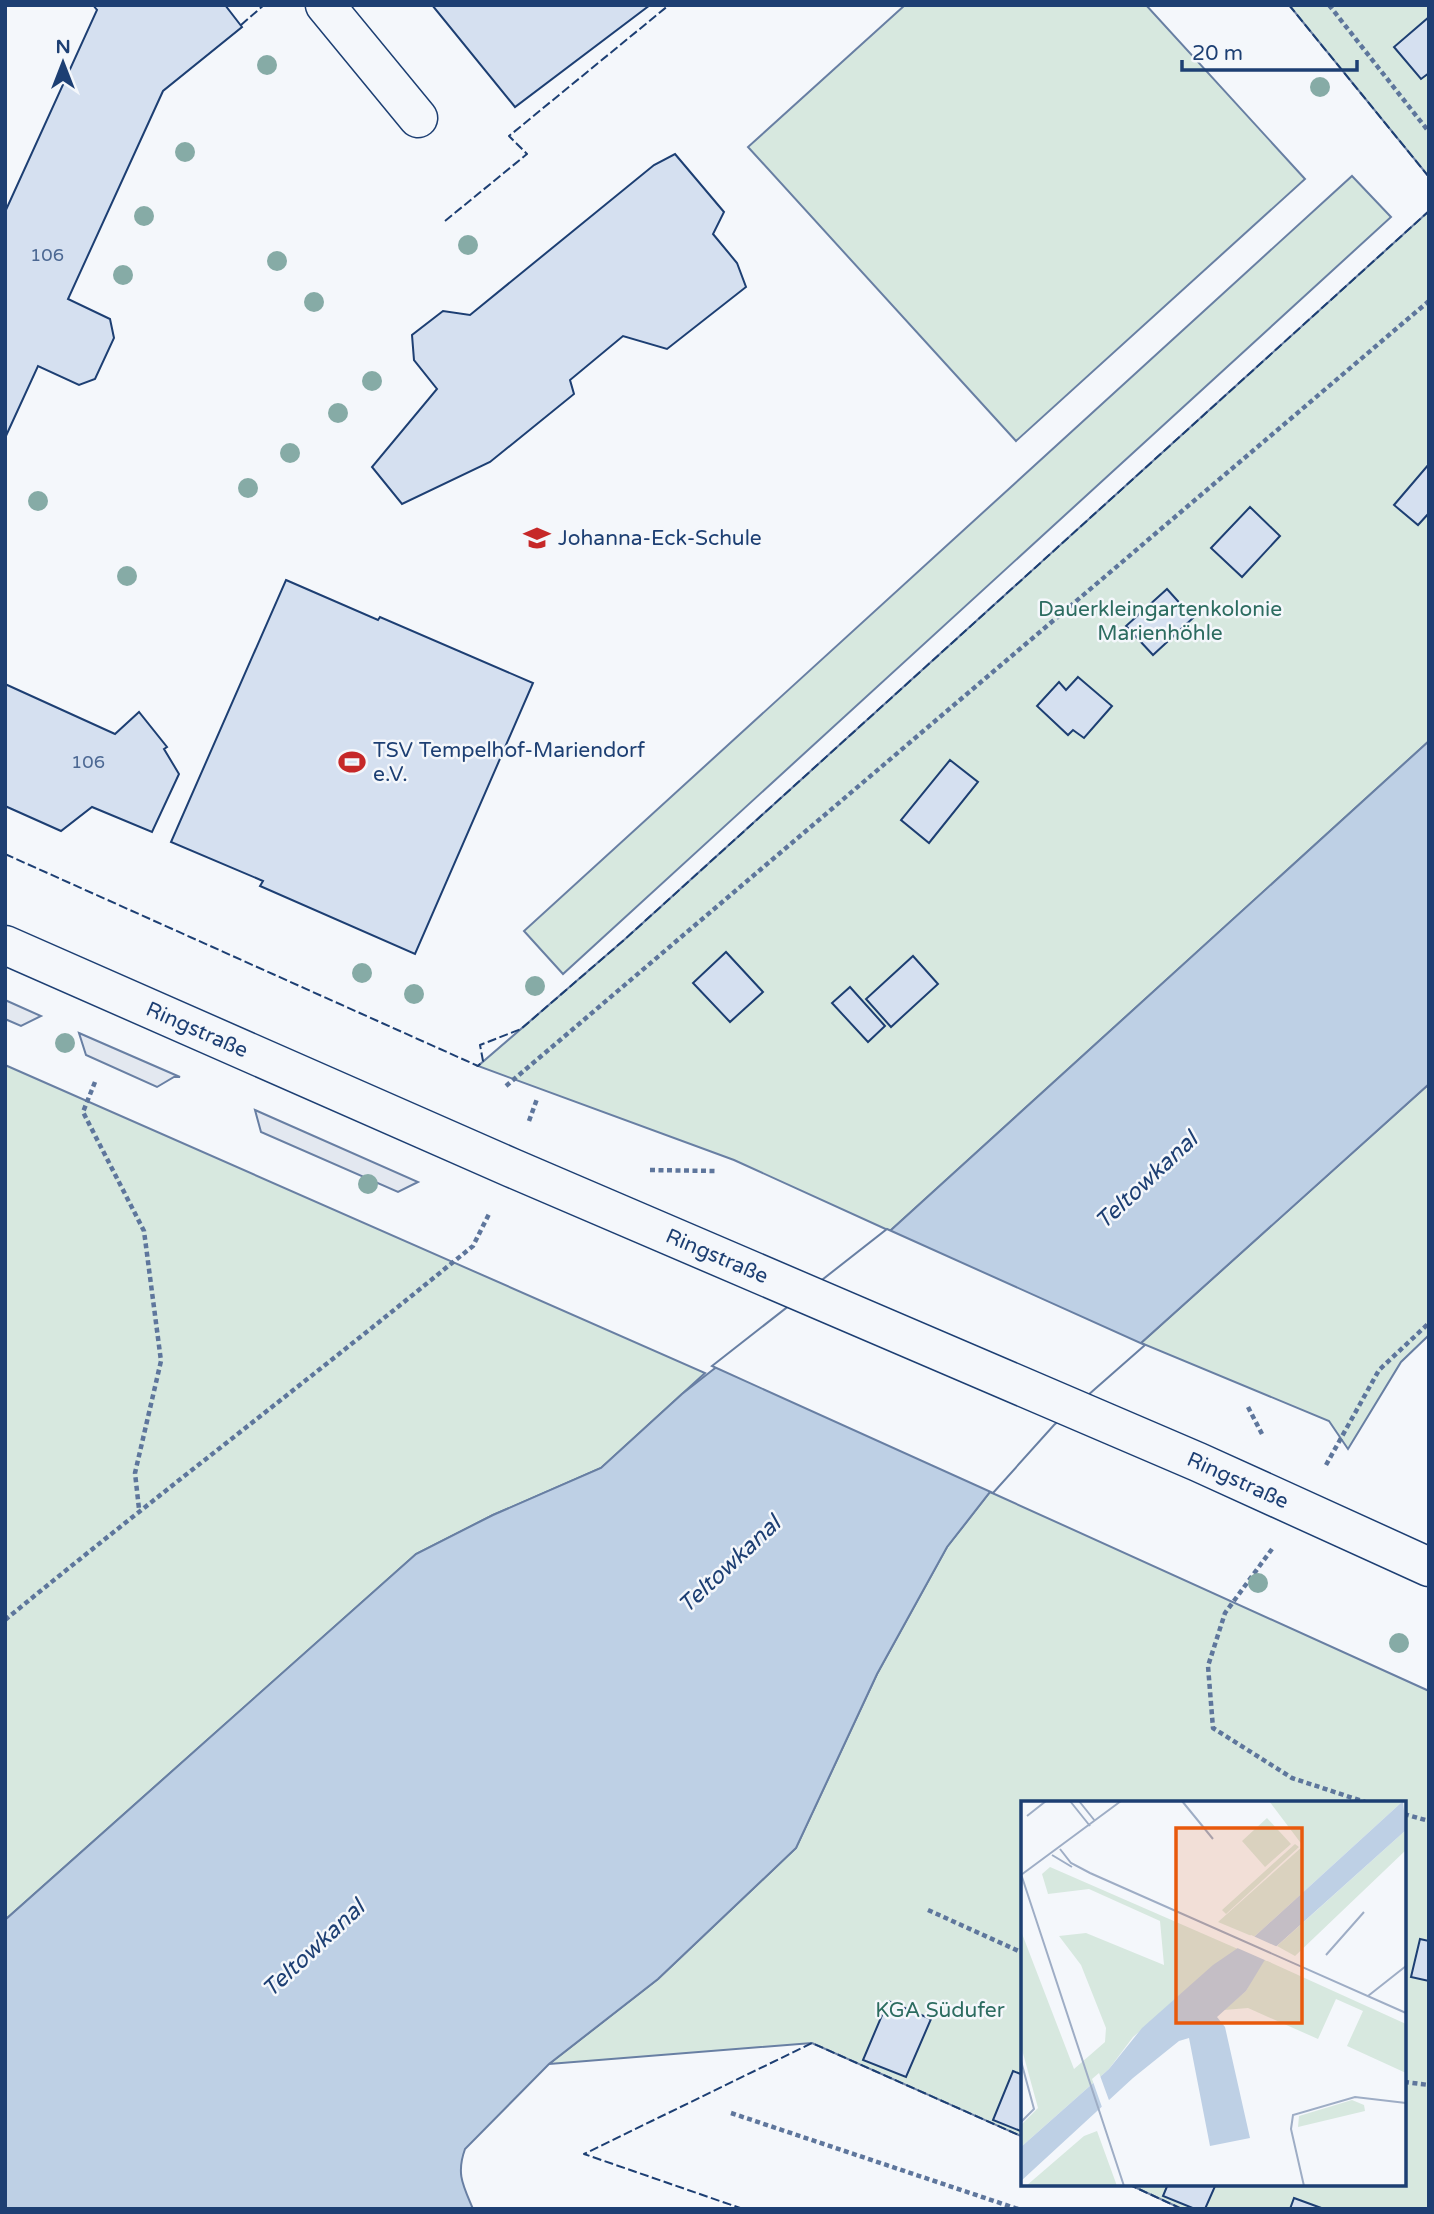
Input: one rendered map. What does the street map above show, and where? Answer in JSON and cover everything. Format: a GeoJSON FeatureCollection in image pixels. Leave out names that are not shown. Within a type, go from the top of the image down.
{"type":"FeatureCollection","features":[{"type":"Feature","properties":{"kind":"main road"},"geometry":{"type":"LineString","coordinates":[[325,5],[418,118]]}},
{"type":"Feature","properties":{"kind":"main road","name":"Ringstraße"},"geometry":{"type":"LineString","coordinates":[[5,945],[1198,1462],[1429,1567]]}},
{"type":"Feature","properties":{"kind":"path"},"geometry":{"type":"LineString","coordinates":[[1329,5],[1429,132]]}},
{"type":"Feature","properties":{"kind":"path"},"geometry":{"type":"LineString","coordinates":[[506,1086],[1429,301]]}},
{"type":"Feature","properties":{"kind":"path"},"geometry":{"type":"LineString","coordinates":[[95,1082],[83,1112],[144,1231],[161,1361],[135,1472],[139,1510]]}},
{"type":"Feature","properties":{"kind":"path"},"geometry":{"type":"LineString","coordinates":[[5,1620],[472,1246]]}},
{"type":"Feature","properties":{"kind":"path"},"geometry":{"type":"LineString","coordinates":[[1362,1801],[1292,1778],[1213,1728],[1209,1666],[1224,1613],[1301,1510],[1379,1370],[1429,1323]]}},
{"type":"Feature","properties":{"kind":"path"},"geometry":{"type":"LineString","coordinates":[[1406,1815],[1429,1821]]}},
{"type":"Feature","properties":{"kind":"path"},"geometry":{"type":"LineString","coordinates":[[928,1910],[1021,1953]]}},
{"type":"Feature","properties":{"kind":"path"},"geometry":{"type":"LineString","coordinates":[[1406,2082],[1429,2085]]}},
{"type":"Feature","properties":{"kind":"path"},"geometry":{"type":"LineString","coordinates":[[731,2113],[1018,2209]]}},
{"type":"Feature","properties":{"kind":"green space"},"geometry":{"type":"Polygon","coordinates":[[[905,5],[1146,5],[1305,179],[1016,441],[748,147],[905,5]]]}},
{"type":"Feature","properties":{"kind":"green space"},"geometry":{"type":"Polygon","coordinates":[[[1289,5],[1429,5],[1429,177],[1289,5]]]}},
{"type":"Feature","properties":{"kind":"green space"},"geometry":{"type":"Polygon","coordinates":[[[1352,176],[1391,217],[563,974],[524,931],[1352,176]]]}},
{"type":"Feature","properties":{"kind":"green space","name":"Dauerkleingartenkolonie Marienhöhle"},"geometry":{"type":"Polygon","coordinates":[[[1429,211],[1429,741],[890,1231],[734,1160],[478,1066],[624,940],[1429,211]]]}},
{"type":"Feature","properties":{"kind":"green space"},"geometry":{"type":"Polygon","coordinates":[[[5,1065],[705,1373],[601,1468],[493,1515],[416,1554],[5,1920],[5,1065]]]}},
{"type":"Feature","properties":{"kind":"green space"},"geometry":{"type":"Polygon","coordinates":[[[1429,1084],[1429,1335],[1401,1362],[1348,1449],[1329,1421],[1141,1343],[1429,1084]]]}},
{"type":"Feature","properties":{"kind":"green space","name":"KGA Südufer"},"geometry":{"type":"Polygon","coordinates":[[[990,1492],[1429,1691],[1429,2209],[1182,2209],[1132,2186],[1406,2186],[1406,1801],[1021,1801],[1021,2136],[812,2043],[549,2064],[658,1979],[796,1848],[877,1674],[947,1547],[990,1492]]]}},
{"type":"Feature","properties":{"kind":"shaded area"},"geometry":{"type":"Polygon","coordinates":[[[5,1000],[41,1016],[21,1026],[5,1019],[5,1000]]]}},
{"type":"Feature","properties":{"kind":"shaded area"},"geometry":{"type":"Polygon","coordinates":[[[79,1033],[180,1077],[174,1077],[157,1087],[86,1055],[79,1033]]]}},
{"type":"Feature","properties":{"kind":"shaded area"},"geometry":{"type":"Polygon","coordinates":[[[255,1110],[418,1182],[398,1192],[261,1132],[255,1110]]]}},
{"type":"Feature","properties":{"kind":"water","name":"Teltowkanal"},"geometry":{"type":"Polygon","coordinates":[[[1429,741],[1429,1084],[1052,1423],[990,1492],[947,1547],[877,1674],[796,1848],[658,1979],[549,2064],[465,2149],[461,2173],[473,2209],[5,2209],[5,1920],[416,1554],[493,1515],[601,1468],[682,1394],[890,1231],[1429,741]]]}},
{"type":"Feature","properties":{"kind":"pier"},"geometry":{"type":"Polygon","coordinates":[[[887,1229],[1145,1345],[1054,1425],[993,1493],[712,1366],[887,1229]]]}},
{"type":"Feature","properties":{"kind":"building"},"geometry":{"type":"Polygon","coordinates":[[[93,5],[225,5],[242,27],[163,91],[68,299],[110,319],[114,338],[95,379],[79,385],[38,366],[5,438],[5,212],[97,10],[93,5]]]}},
{"type":"Feature","properties":{"kind":"building"},"geometry":{"type":"Polygon","coordinates":[[[432,5],[650,5],[515,107],[432,5]]]}},
{"type":"Feature","properties":{"kind":"building"},"geometry":{"type":"Polygon","coordinates":[[[1429,17],[1429,73],[1421,79],[1394,47],[1429,17]]]}},
{"type":"Feature","properties":{"kind":"building"},"geometry":{"type":"Polygon","coordinates":[[[675,154],[724,212],[713,234],[737,263],[746,287],[667,349],[623,336],[570,380],[574,394],[490,462],[402,504],[372,467],[437,389],[414,360],[412,335],[443,311],[470,315],[654,165],[675,154]]]}},
{"type":"Feature","properties":{"kind":"building"},"geometry":{"type":"Polygon","coordinates":[[[1429,464],[1429,513],[1418,525],[1394,505],[1429,464]]]}},
{"type":"Feature","properties":{"kind":"building"},"geometry":{"type":"Polygon","coordinates":[[[1250,507],[1280,536],[1242,577],[1211,548],[1250,507]]]}},
{"type":"Feature","properties":{"kind":"building","name":"TSV Tempelhof-Mariendorf e.V."},"geometry":{"type":"Polygon","coordinates":[[[286,580],[533,683],[415,954],[260,886],[263,881],[171,842],[286,580]]]}},
{"type":"Feature","properties":{"kind":"building"},"geometry":{"type":"Polygon","coordinates":[[[1167,589],[1193,618],[1153,655],[1126,626],[1167,589]]]}},
{"type":"Feature","properties":{"kind":"building"},"geometry":{"type":"Polygon","coordinates":[[[1078,677],[1112,706],[1084,738],[1073,730],[1068,735],[1037,706],[1059,682],[1066,690],[1078,677]]]}},
{"type":"Feature","properties":{"kind":"building"},"geometry":{"type":"Polygon","coordinates":[[[5,684],[115,734],[139,712],[167,747],[164,749],[179,774],[152,832],[92,807],[61,831],[5,806],[5,684]]]}},
{"type":"Feature","properties":{"kind":"building"},"geometry":{"type":"Polygon","coordinates":[[[950,760],[978,782],[929,843],[901,820],[950,760]]]}},
{"type":"Feature","properties":{"kind":"building"},"geometry":{"type":"Polygon","coordinates":[[[726,952],[763,992],[730,1022],[693,983],[726,952]]]}},
{"type":"Feature","properties":{"kind":"building"},"geometry":{"type":"Polygon","coordinates":[[[913,956],[938,984],[891,1027],[866,999],[913,956]]]}},
{"type":"Feature","properties":{"kind":"building"},"geometry":{"type":"Polygon","coordinates":[[[850,987],[885,1026],[868,1042],[832,1003],[850,987]]]}},
{"type":"Feature","properties":{"kind":"building"},"geometry":{"type":"Polygon","coordinates":[[[1420,1939],[1429,1941],[1429,1981],[1411,1977],[1420,1939]]]}},
{"type":"Feature","properties":{"kind":"building"},"geometry":{"type":"Polygon","coordinates":[[[888,2001],[931,2019],[906,2077],[863,2060],[888,2001]]]}},
{"type":"Feature","properties":{"kind":"building"},"geometry":{"type":"Polygon","coordinates":[[[1013,2071],[1021,2074],[1021,2131],[993,2120],[1013,2071]]]}},
{"type":"Feature","properties":{"kind":"building"},"geometry":{"type":"Polygon","coordinates":[[[1167,2186],[1215,2186],[1205,2209],[1195,2209],[1163,2196],[1167,2186]]]}},
{"type":"Feature","properties":{"kind":"building"},"geometry":{"type":"Polygon","coordinates":[[[1294,2198],[1324,2209],[1290,2209],[1294,2198]]]}},
{"type":"Feature","properties":{"kind":"fence"},"geometry":{"type":"LineString","coordinates":[[241,25],[264,5]]}},
{"type":"Feature","properties":{"kind":"fence"},"geometry":{"type":"LineString","coordinates":[[445,221],[527,154],[509,136],[669,5]]}},
{"type":"Feature","properties":{"kind":"fence"},"geometry":{"type":"LineString","coordinates":[[1289,5],[1429,177]]}},
{"type":"Feature","properties":{"kind":"fence"},"geometry":{"type":"LineString","coordinates":[[5,854],[478,1066],[483,1061],[480,1045],[521,1029],[624,940],[1429,211]]}},
{"type":"Feature","properties":{"kind":"fence"},"geometry":{"type":"LineString","coordinates":[[743,2209],[584,2154],[812,2043],[1021,2136]]}},
{"type":"Feature","properties":{"kind":"fence"},"geometry":{"type":"LineString","coordinates":[[1132,2186],[1182,2209]]}},
{"type":"Feature","properties":{"kind":"place","name":"Johanna-Eck-Schule"},"geometry":{"type":"Point","coordinates":[537,538]}},
{"type":"Feature","properties":{"kind":"place","name":"TSV Tempelhof-Mariendorf e.V."},"geometry":{"type":"Point","coordinates":[352,762]}}]}
